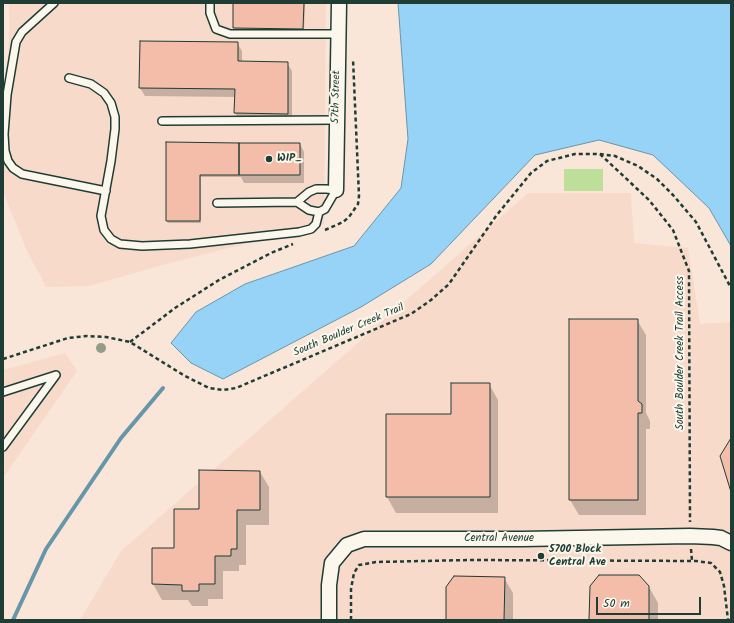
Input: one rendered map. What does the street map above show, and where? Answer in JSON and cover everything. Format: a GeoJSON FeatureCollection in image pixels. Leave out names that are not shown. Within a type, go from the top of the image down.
{"type":"FeatureCollection","features":[{"type":"Feature","properties":{"kind":"street","name":"57th Street"},"geometry":{"type":"LineString","coordinates":[[336,190],[338,3]]}},
{"type":"Feature","properties":{"kind":"street","name":"Central Avenue"},"geometry":{"type":"LineString","coordinates":[[329,620],[329,585],[332,563],[347,545],[364,539],[530,539],[690,536],[721,538],[731,543]]}},
{"type":"Feature","properties":{"kind":"lane"},"geometry":{"type":"LineString","coordinates":[[54,3],[22,32],[16,42],[7,95],[4,134],[8,161],[13,168],[22,174],[106,191]]}},
{"type":"Feature","properties":{"kind":"lane"},"geometry":{"type":"LineString","coordinates":[[210,3],[210,13],[216,29],[230,34],[338,34]]}},
{"type":"Feature","properties":{"kind":"lane"},"geometry":{"type":"LineString","coordinates":[[69,78],[91,84],[104,93],[111,103],[115,117],[115,129],[101,216],[104,230],[111,239],[120,244],[142,246],[190,244],[300,232],[311,229],[316,224],[319,212]]}},
{"type":"Feature","properties":{"kind":"lane"},"geometry":{"type":"LineString","coordinates":[[162,121],[337,120]]}},
{"type":"Feature","properties":{"kind":"lane"},"geometry":{"type":"LineString","coordinates":[[217,203],[297,202],[309,210],[319,212],[325,209],[336,190],[326,188],[316,189],[309,192],[297,202]]}},
{"type":"Feature","properties":{"kind":"lane"},"geometry":{"type":"LineString","coordinates":[[3,392],[56,375],[3,447]]}},
{"type":"Feature","properties":{"kind":"path","name":"South Boulder Creek Trail"},"geometry":{"type":"LineString","coordinates":[[3,359],[68,338],[87,336],[106,337],[130,342],[185,376],[209,388],[223,390],[236,388],[411,314],[449,284],[496,216],[531,173],[546,161],[575,154],[615,156],[638,166],[657,179],[696,222],[731,288]]}},
{"type":"Feature","properties":{"kind":"path","name":"South Boulder Creek Trail Access"},"geometry":{"type":"LineString","coordinates":[[599,154],[649,200],[673,230],[689,271],[690,536],[692,561]]}},
{"type":"Feature","properties":{"kind":"path"},"geometry":{"type":"LineString","coordinates":[[352,620],[351,589],[354,573],[359,565],[376,562],[470,560],[692,561],[711,564],[720,572],[724,586],[728,620]]}},
{"type":"Feature","properties":{"kind":"shaded area"},"geometry":{"type":"Polygon","coordinates":[[[9,3],[326,3],[324,224],[170,263],[89,286],[46,287],[26,249],[3,191],[3,129],[9,43],[9,3]]]}},
{"type":"Feature","properties":{"kind":"shaded area"},"geometry":{"type":"Polygon","coordinates":[[[528,193],[631,193],[634,243],[688,248],[700,324],[731,322],[731,620],[80,620],[121,551],[528,193]]]}},
{"type":"Feature","properties":{"kind":"shaded area"},"geometry":{"type":"Polygon","coordinates":[[[65,353],[77,371],[3,478],[3,370],[65,353]]]}},
{"type":"Feature","properties":{"kind":"green space"},"geometry":{"type":"Polygon","coordinates":[[[564,169],[603,169],[603,191],[564,191],[564,169]]]}},
{"type":"Feature","properties":{"kind":"water"},"geometry":{"type":"Polygon","coordinates":[[[398,3],[731,3],[731,246],[709,208],[653,155],[599,140],[535,155],[431,264],[361,307],[223,379],[191,363],[171,343],[196,312],[245,284],[354,246],[401,188],[408,139],[398,3]]]}},
{"type":"Feature","properties":{"kind":"building"},"geometry":{"type":"Polygon","coordinates":[[[233,3],[304,3],[303,29],[233,28],[233,3]]]}},
{"type":"Feature","properties":{"kind":"building"},"geometry":{"type":"Polygon","coordinates":[[[140,41],[238,42],[238,61],[288,62],[288,114],[234,113],[235,89],[139,88],[140,41]]]}},
{"type":"Feature","properties":{"kind":"building"},"geometry":{"type":"Polygon","coordinates":[[[166,142],[239,143],[239,175],[200,175],[200,221],[166,221],[166,142]]]}},
{"type":"Feature","properties":{"kind":"building","name":"WIP_"},"geometry":{"type":"Polygon","coordinates":[[[239,143],[300,143],[300,175],[239,175],[239,143]]]}},
{"type":"Feature","properties":{"kind":"building"},"geometry":{"type":"Polygon","coordinates":[[[569,319],[638,319],[638,401],[642,404],[642,413],[638,413],[638,500],[569,500],[569,319]]]}},
{"type":"Feature","properties":{"kind":"building"},"geometry":{"type":"Polygon","coordinates":[[[451,383],[490,383],[490,497],[386,497],[386,414],[451,414],[451,383]]]}},
{"type":"Feature","properties":{"kind":"building"},"geometry":{"type":"Polygon","coordinates":[[[731,438],[731,492],[720,456],[731,438]]]}},
{"type":"Feature","properties":{"kind":"building"},"geometry":{"type":"Polygon","coordinates":[[[199,470],[260,471],[260,510],[237,510],[237,549],[231,549],[231,556],[215,556],[215,584],[199,584],[199,591],[182,591],[182,585],[152,584],[152,548],[174,548],[174,509],[199,509],[199,470]]]}},
{"type":"Feature","properties":{"kind":"building"},"geometry":{"type":"Polygon","coordinates":[[[599,575],[639,575],[649,586],[649,620],[589,620],[590,586],[599,575]]]}},
{"type":"Feature","properties":{"kind":"building"},"geometry":{"type":"Polygon","coordinates":[[[454,576],[505,577],[504,620],[446,620],[446,587],[454,576]]]}},
{"type":"Feature","properties":{"kind":"waterway"},"geometry":{"type":"LineString","coordinates":[[13,620],[46,549],[121,438],[163,388]]}},
{"type":"Feature","properties":{"kind":"place","name":"WIP_"},"geometry":{"type":"Point","coordinates":[269,159]}},
{"type":"Feature","properties":{"kind":"place","name":"5700 Block Central Ave"},"geometry":{"type":"Point","coordinates":[541,556]}}]}
